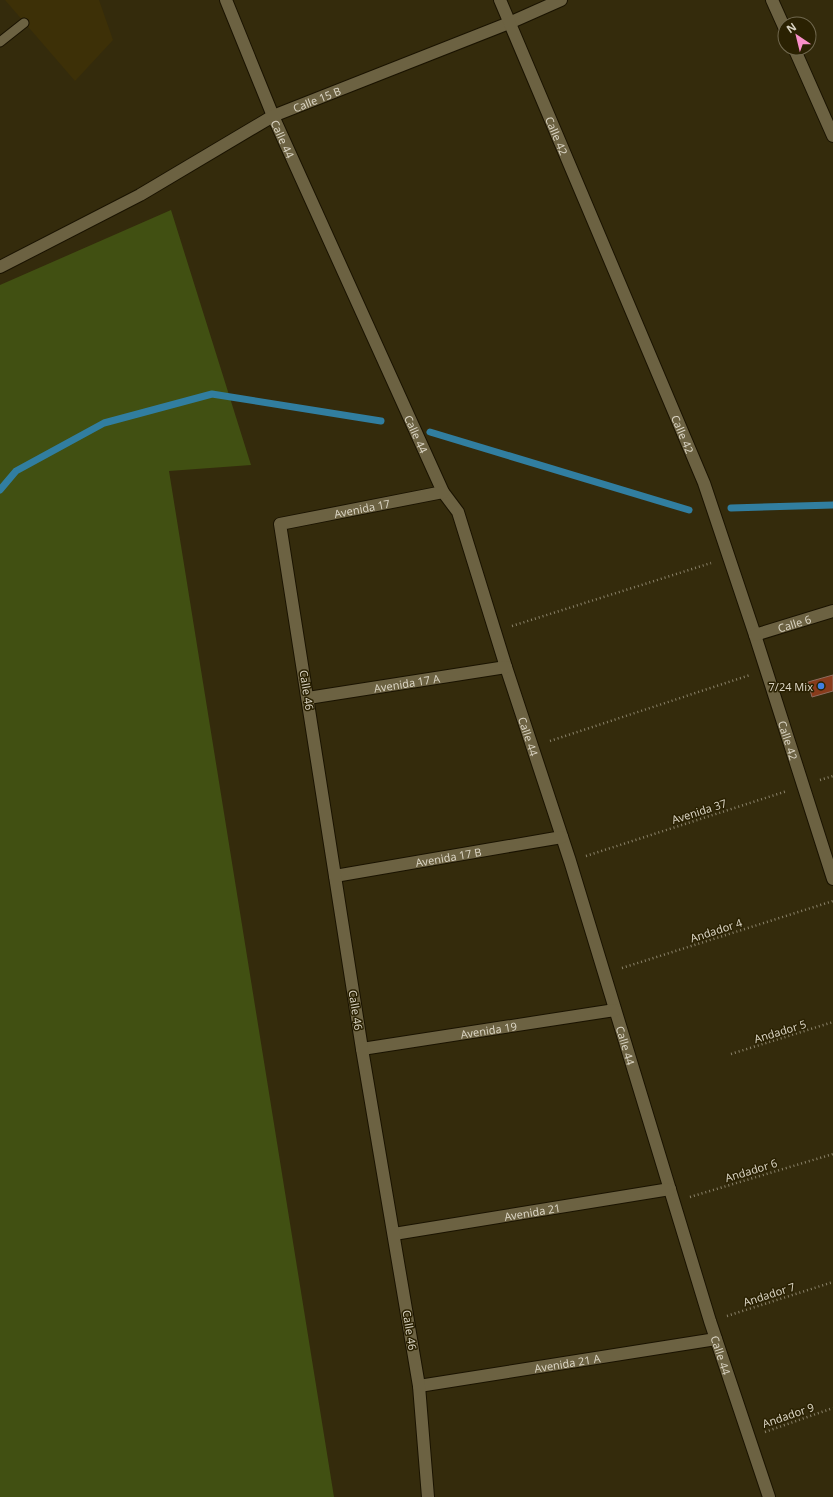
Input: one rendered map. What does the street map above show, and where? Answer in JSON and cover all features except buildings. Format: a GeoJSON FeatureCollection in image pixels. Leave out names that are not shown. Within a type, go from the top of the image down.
{"type":"FeatureCollection","features":[{"type":"Feature","properties":{"kind":"street","name":"Calle 44"},"geometry":{"type":"LineString","coordinates":[[226,0],[273,116],[443,492],[458,512],[494,631],[570,861],[710,1321],[769,1497]]}},
{"type":"Feature","properties":{"kind":"street","name":"Calle 42"},"geometry":{"type":"LineString","coordinates":[[500,0],[704,483],[756,635],[833,879]]}},
{"type":"Feature","properties":{"kind":"street","name":"Calle 15 B"},"geometry":{"type":"LineString","coordinates":[[0,267],[140,195],[273,116],[509,23],[561,0]]}},
{"type":"Feature","properties":{"kind":"street"},"geometry":{"type":"LineString","coordinates":[[772,0],[779,16]]}},
{"type":"Feature","properties":{"kind":"street"},"geometry":{"type":"LineString","coordinates":[[798,56],[832,131]]}},
{"type":"Feature","properties":{"kind":"street","name":"Avenida 17"},"geometry":{"type":"LineString","coordinates":[[280,524],[443,492]]}},
{"type":"Feature","properties":{"kind":"street","name":"Calle 46"},"geometry":{"type":"LineString","coordinates":[[280,524],[362,1049],[419,1386],[428,1497]]}},
{"type":"Feature","properties":{"kind":"street","name":"Calle 6"},"geometry":{"type":"LineString","coordinates":[[756,635],[833,611]]}},
{"type":"Feature","properties":{"kind":"street","name":"Avenida 17 A"},"geometry":{"type":"LineString","coordinates":[[308,698],[506,667]]}},
{"type":"Feature","properties":{"kind":"street","name":"Avenida 17 B"},"geometry":{"type":"LineString","coordinates":[[335,876],[562,837]]}},
{"type":"Feature","properties":{"kind":"street","name":"Avenida 19"},"geometry":{"type":"LineString","coordinates":[[362,1049],[615,1010]]}},
{"type":"Feature","properties":{"kind":"street","name":"Avenida 21"},"geometry":{"type":"LineString","coordinates":[[394,1234],[670,1189]]}},
{"type":"Feature","properties":{"kind":"street","name":"Avenida 21 A"},"geometry":{"type":"LineString","coordinates":[[419,1386],[716,1339]]}},
{"type":"Feature","properties":{"kind":"lane"},"geometry":{"type":"LineString","coordinates":[[0,42],[24,23]]}},
{"type":"Feature","properties":{"kind":"path"},"geometry":{"type":"LineString","coordinates":[[494,631],[729,557]]}},
{"type":"Feature","properties":{"kind":"path"},"geometry":{"type":"LineString","coordinates":[[532,747],[767,669]]}},
{"type":"Feature","properties":{"kind":"path","name":"Avenida 37"},"geometry":{"type":"LineString","coordinates":[[570,861],[833,776]]}},
{"type":"Feature","properties":{"kind":"path","name":"Andador 4"},"geometry":{"type":"LineString","coordinates":[[604,974],[833,901]]}},
{"type":"Feature","properties":{"kind":"path","name":"Andador 5"},"geometry":{"type":"LineString","coordinates":[[731,1054],[833,1022]]}},
{"type":"Feature","properties":{"kind":"path","name":"Andador 6"},"geometry":{"type":"LineString","coordinates":[[674,1202],[833,1154]]}},
{"type":"Feature","properties":{"kind":"path","name":"Andador 7"},"geometry":{"type":"LineString","coordinates":[[710,1321],[833,1282]]}},
{"type":"Feature","properties":{"kind":"path","name":"Andador 9"},"geometry":{"type":"LineString","coordinates":[[749,1437],[833,1408]]}},
{"type":"Feature","properties":{"kind":"shaded area"},"geometry":{"type":"Polygon","coordinates":[[[5,0],[99,0],[113,40],[75,81],[5,0]]]}},
{"type":"Feature","properties":{"kind":"green space"},"geometry":{"type":"Polygon","coordinates":[[[171,210],[251,465],[169,471],[334,1497],[0,1497],[0,285],[171,210]]]}},
{"type":"Feature","properties":{"kind":"waterway"},"geometry":{"type":"LineString","coordinates":[[0,490],[16,471],[104,423],[212,394],[381,421]]}},
{"type":"Feature","properties":{"kind":"waterway"},"geometry":{"type":"LineString","coordinates":[[430,432],[689,510]]}},
{"type":"Feature","properties":{"kind":"waterway"},"geometry":{"type":"LineString","coordinates":[[731,508],[833,505]]}},
{"type":"Feature","properties":{"kind":"place","name":"7/24 Mix"},"geometry":{"type":"Point","coordinates":[821,686]}}]}
